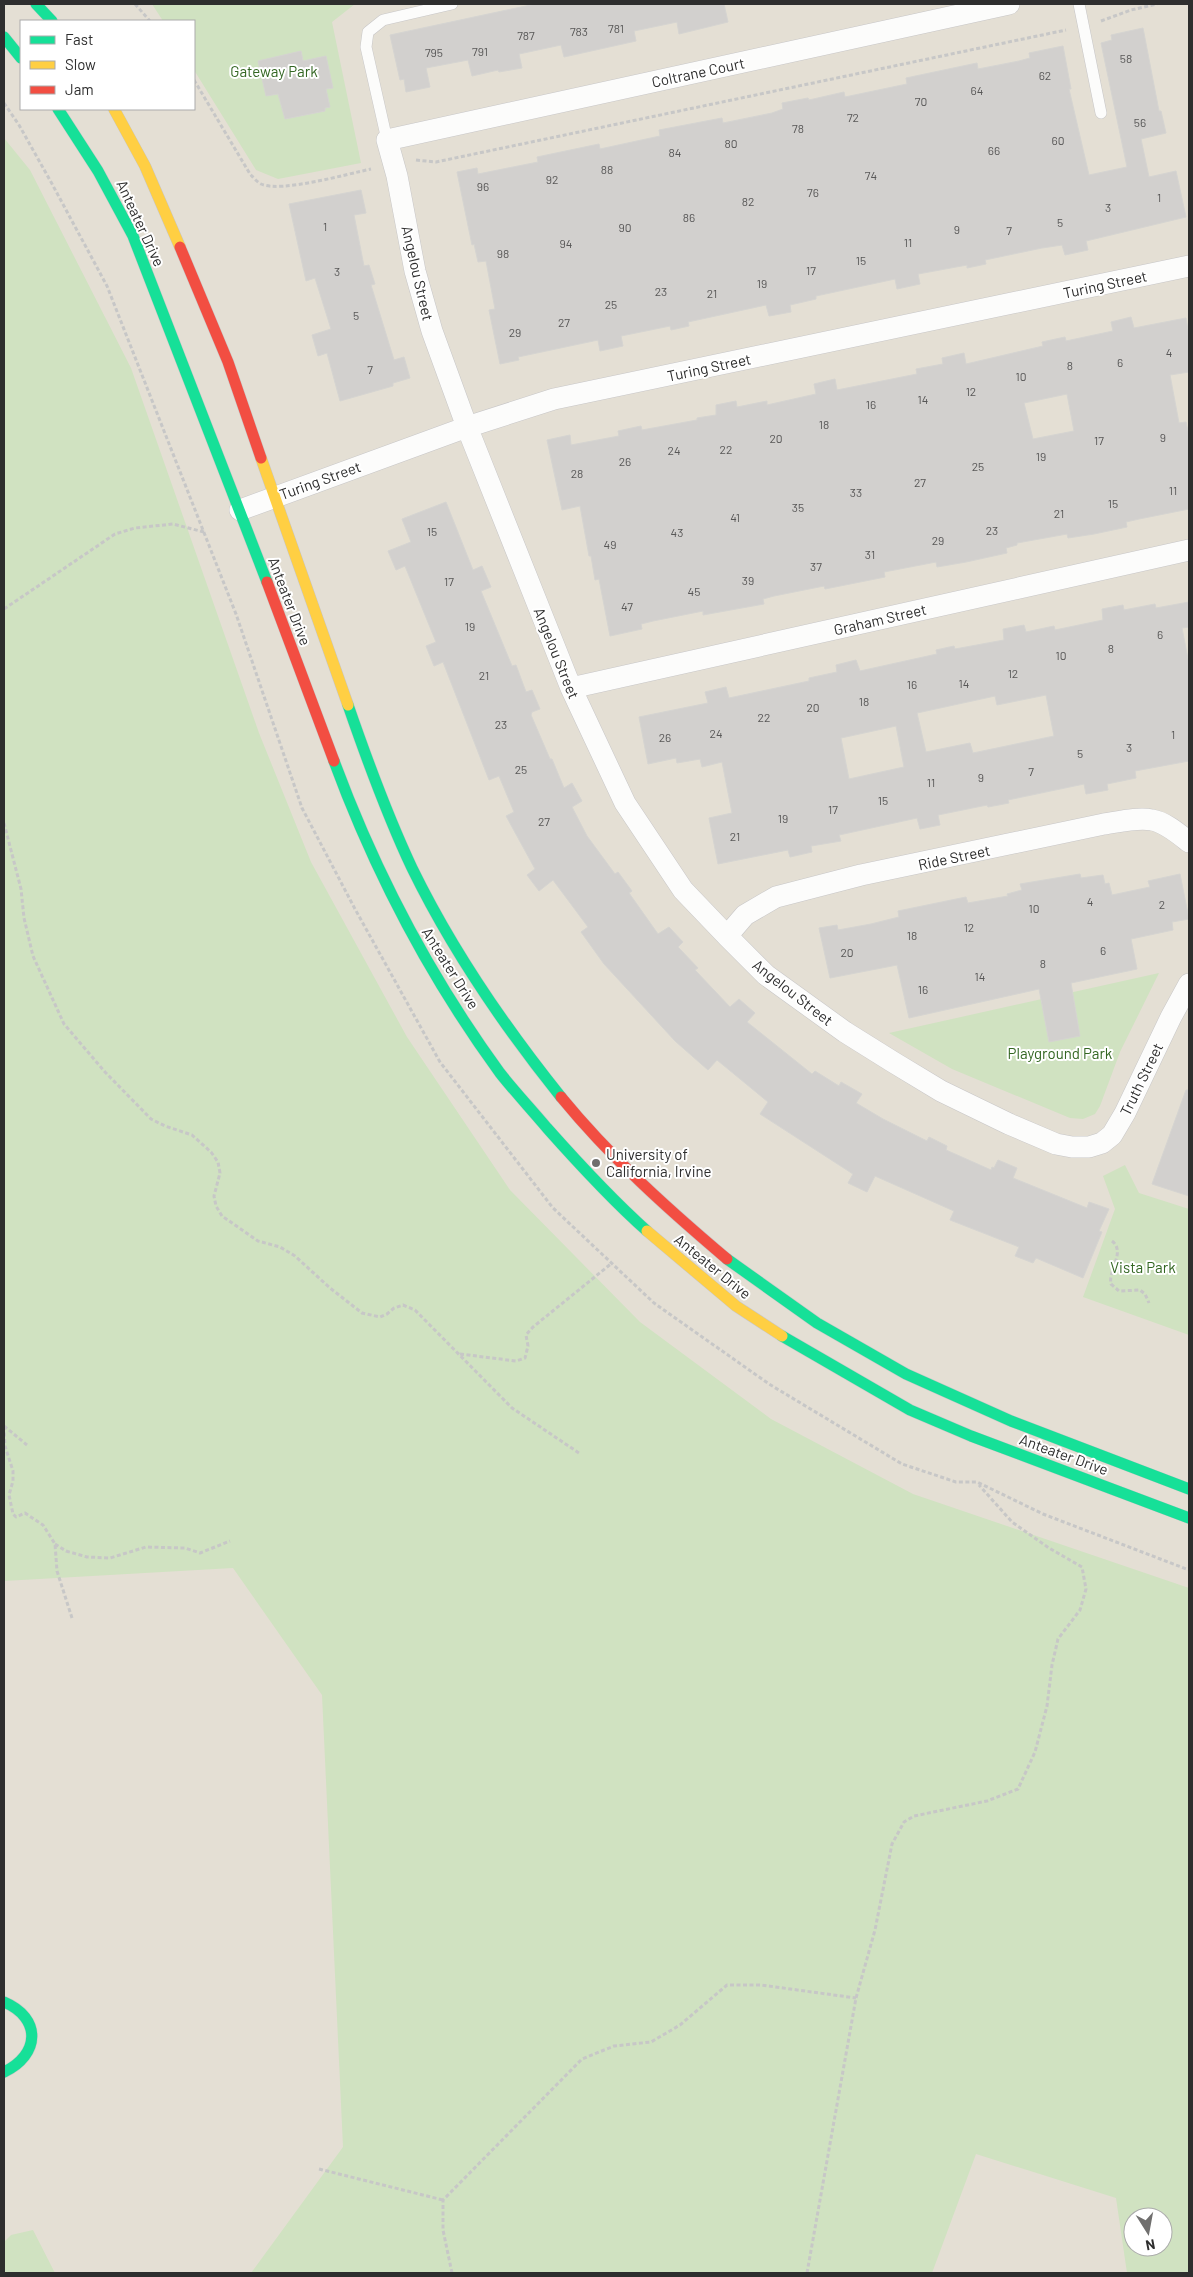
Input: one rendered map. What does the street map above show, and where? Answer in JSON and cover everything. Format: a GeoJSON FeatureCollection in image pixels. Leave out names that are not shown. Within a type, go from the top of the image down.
{"type":"FeatureCollection","features":[{"type":"Feature","properties":{"kind":"main road"},"geometry":{"type":"LineString","coordinates":[[36,4],[51,20]]}},
{"type":"Feature","properties":{"kind":"main road"},"geometry":{"type":"LineString","coordinates":[[4,37],[20,57]]}},
{"type":"Feature","properties":{"kind":"main road","name":"Anteater Drive"},"geometry":{"type":"LineString","coordinates":[[59,110],[99,170],[133,236],[240,510],[351,807],[390,894],[435,976],[501,1074],[586,1173],[630,1216],[736,1306],[800,1348],[910,1410],[971,1436],[1189,1518]]}},
{"type":"Feature","properties":{"kind":"main road","name":"Anteater Drive"},"geometry":{"type":"LineString","coordinates":[[115,110],[147,170],[228,361],[373,777],[410,864],[454,947],[479,988],[529,1060],[583,1125],[633,1177],[735,1267],[845,1340],[958,1400],[1189,1489]]}},
{"type":"Feature","properties":{"kind":"main road"},"geometry":{"type":"LineString","coordinates":[[4,2002],[25,2015],[30,2023],[33,2040],[27,2057],[21,2064],[4,2072]]}},
{"type":"Feature","properties":{"kind":"street","name":"Coltrane Court"},"geometry":{"type":"LineString","coordinates":[[386,140],[1009,4]]}},
{"type":"Feature","properties":{"kind":"street","name":"Angelou Street"},"geometry":{"type":"LineString","coordinates":[[386,140],[394,164],[415,271],[430,322],[467,428],[570,688],[625,803],[683,890],[766,975],[845,1032],[941,1090],[1010,1124],[1056,1144],[1072,1147]]}},
{"type":"Feature","properties":{"kind":"street","name":"Turing Street"},"geometry":{"type":"LineString","coordinates":[[240,510],[467,428],[554,399],[1189,266]]}},
{"type":"Feature","properties":{"kind":"street","name":"Graham Street"},"geometry":{"type":"LineString","coordinates":[[570,688],[1189,550]]}},
{"type":"Feature","properties":{"kind":"street","name":"Ride Street"},"geometry":{"type":"LineString","coordinates":[[727,936],[745,915],[776,897],[861,876],[1104,824],[1152,820],[1174,831],[1189,842]]}},
{"type":"Feature","properties":{"kind":"street","name":"Truth Street"},"geometry":{"type":"LineString","coordinates":[[1072,1147],[1089,1147],[1102,1143],[1112,1135],[1189,984]]}},
{"type":"Feature","properties":{"kind":"lane","name":"Angelou Street"},"geometry":{"type":"LineString","coordinates":[[386,140],[366,47],[368,32],[383,20],[452,4]]}},
{"type":"Feature","properties":{"kind":"lane"},"geometry":{"type":"LineString","coordinates":[[1079,4],[1101,113]]}},
{"type":"Feature","properties":{"kind":"path"},"geometry":{"type":"LineString","coordinates":[[134,4],[149,20]]}},
{"type":"Feature","properties":{"kind":"path"},"geometry":{"type":"LineString","coordinates":[[195,82],[250,174],[260,184],[273,187],[289,186],[420,159],[436,162],[1084,26],[1107,20],[1131,10],[1157,4]]}},
{"type":"Feature","properties":{"kind":"path"},"geometry":{"type":"LineString","coordinates":[[4,609],[114,534],[134,528],[173,524],[204,532]]}},
{"type":"Feature","properties":{"kind":"path"},"geometry":{"type":"LineString","coordinates":[[4,823],[21,889],[24,918],[33,956],[64,1024],[151,1119],[165,1126],[192,1134],[211,1152],[218,1162],[220,1173],[214,1196],[216,1206],[222,1216],[258,1241],[280,1247],[295,1256],[330,1288],[362,1313],[372,1317],[380,1317],[394,1308],[403,1305],[415,1310],[512,1408],[579,1453]]}},
{"type":"Feature","properties":{"kind":"path"},"geometry":{"type":"LineString","coordinates":[[1112,1241],[1118,1250],[1110,1273],[1111,1284],[1119,1291],[1140,1290],[1145,1294],[1149,1303]]}},
{"type":"Feature","properties":{"kind":"path"},"geometry":{"type":"LineString","coordinates":[[460,1354],[516,1360],[525,1358],[528,1346],[526,1335],[532,1327],[612,1263]]}},
{"type":"Feature","properties":{"kind":"path"},"geometry":{"type":"LineString","coordinates":[[4,1426],[27,1445]]}},
{"type":"Feature","properties":{"kind":"path"},"geometry":{"type":"LineString","coordinates":[[4,1426],[5,1446],[13,1471],[10,1495],[13,1514],[16,1517],[24,1514],[34,1517],[43,1525],[55,1544],[57,1571],[72,1618]]}},
{"type":"Feature","properties":{"kind":"path"},"geometry":{"type":"LineString","coordinates":[[808,2273],[856,1998],[875,1930],[892,1844],[904,1822],[914,1816],[988,1801],[1018,1789],[1035,1752],[1047,1706],[1052,1665],[1058,1639],[1080,1610],[1086,1589],[1082,1567],[1012,1522],[977,1482]]}},
{"type":"Feature","properties":{"kind":"path"},"geometry":{"type":"LineString","coordinates":[[55,1544],[77,1555],[110,1558],[146,1547],[185,1548],[200,1553],[230,1540]]}},
{"type":"Feature","properties":{"kind":"path"},"geometry":{"type":"LineString","coordinates":[[452,2273],[443,2230],[443,2200],[582,2059],[614,2046],[651,2042],[680,2025],[727,1986],[761,1985],[856,1998]]}},
{"type":"Feature","properties":{"kind":"path"},"geometry":{"type":"LineString","coordinates":[[319,2169],[443,2200]]}},
{"type":"Feature","properties":{"kind":"shaded area","name":"University of California, Irvine"},"geometry":{"type":"Polygon","coordinates":[[[4,4],[1189,4],[1189,2273],[4,2273],[4,4]]]}},
{"type":"Feature","properties":{"kind":"green space","name":"Gateway Park"},"geometry":{"type":"Polygon","coordinates":[[[152,4],[355,4],[332,22],[361,163],[278,179],[256,170],[195,72],[195,20],[162,20],[152,4]]]}},
{"type":"Feature","properties":{"kind":"green space"},"geometry":{"type":"Polygon","coordinates":[[[4,138],[30,170],[131,368],[259,733],[311,862],[407,1037],[510,1190],[640,1322],[771,1419],[913,1494],[1189,1588],[1189,2273],[1127,2273],[1125,2257],[1173,2257],[1173,2207],[1123,2207],[1123,2246],[1116,2198],[976,2154],[932,2273],[251,2273],[343,2147],[322,1695],[233,1568],[4,1581],[4,138]]]}},
{"type":"Feature","properties":{"kind":"green space","name":"Playground Park"},"geometry":{"type":"Polygon","coordinates":[[[1159,973],[1120,1052],[1100,1106],[1095,1114],[1083,1119],[1070,1118],[952,1069],[889,1033],[1159,973]]]}},
{"type":"Feature","properties":{"kind":"green space","name":"Vista Park"},"geometry":{"type":"Polygon","coordinates":[[[1125,1165],[1139,1193],[1189,1209],[1189,1335],[1083,1297],[1115,1209],[1103,1176],[1125,1165]]]}},
{"type":"Feature","properties":{"kind":"green space"},"geometry":{"type":"Polygon","coordinates":[[[33,2230],[55,2273],[4,2273],[4,2242],[11,2235],[33,2230]]]}},
{"type":"Feature","properties":{"kind":"building"},"geometry":{"type":"Polygon","coordinates":[[[535,4],[724,4],[728,22],[679,34],[677,22],[634,31],[636,41],[564,57],[561,45],[519,54],[522,68],[499,72],[498,70],[472,76],[468,60],[426,68],[430,87],[406,92],[404,79],[400,80],[390,35],[535,4]]]}},
{"type":"Feature","properties":{"kind":"building"},"geometry":{"type":"Polygon","coordinates":[[[1143,28],[1159,111],[1161,111],[1166,133],[1141,139],[1149,177],[1176,171],[1186,217],[1086,241],[1088,250],[1065,255],[1062,245],[1042,248],[985,260],[986,264],[967,268],[967,265],[918,274],[920,284],[897,289],[895,279],[816,296],[816,299],[790,305],[791,312],[769,316],[766,305],[688,322],[689,326],[671,330],[670,326],[621,336],[623,346],[600,351],[598,340],[518,357],[519,360],[500,364],[489,310],[495,309],[486,261],[478,262],[474,244],[472,245],[457,172],[477,168],[478,174],[538,162],[537,157],[599,144],[600,149],[660,136],[659,130],[722,118],[723,123],[772,113],[783,109],[782,103],[808,98],[809,100],[844,92],[845,97],[907,84],[906,78],[977,63],[978,69],[1019,61],[1030,58],[1029,53],[1063,46],[1071,89],[1069,89],[1089,175],[1127,167],[1101,43],[1112,40],[1111,35],[1143,28]]]}},
{"type":"Feature","properties":{"kind":"building"},"geometry":{"type":"Polygon","coordinates":[[[301,51],[303,61],[326,56],[333,88],[326,89],[330,107],[325,108],[325,111],[285,119],[278,94],[266,96],[258,61],[301,51]]]}},
{"type":"Feature","properties":{"kind":"building"},"geometry":{"type":"Polygon","coordinates":[[[361,190],[366,213],[354,215],[364,266],[369,265],[375,284],[371,285],[394,360],[404,357],[410,378],[393,383],[393,386],[340,401],[327,353],[318,356],[312,335],[331,329],[315,278],[306,281],[289,204],[361,190]]]}},
{"type":"Feature","properties":{"kind":"building"},"geometry":{"type":"Polygon","coordinates":[[[1131,317],[1134,328],[1186,318],[1189,336],[1189,372],[1170,375],[1179,423],[1186,422],[1189,436],[1189,509],[1126,522],[1127,527],[1094,534],[1068,538],[1067,534],[1017,543],[1017,545],[1006,548],[1007,553],[966,562],[937,567],[936,562],[884,572],[885,577],[825,589],[824,586],[774,596],[763,599],[764,604],[703,615],[703,611],[653,621],[641,624],[642,629],[610,636],[599,579],[595,580],[591,556],[589,556],[580,506],[562,510],[547,440],[570,435],[571,445],[619,436],[618,431],[641,426],[642,430],[697,420],[697,418],[716,415],[716,405],[736,401],[737,407],[767,401],[767,405],[816,394],[814,384],[835,379],[837,390],[917,374],[916,369],[943,364],[942,358],[964,353],[966,364],[1043,346],[1042,342],[1065,337],[1066,341],[1113,331],[1111,322],[1131,317]],[[1067,394],[1024,403],[1033,439],[1074,431],[1067,394]]]}},
{"type":"Feature","properties":{"kind":"building"},"geometry":{"type":"Polygon","coordinates":[[[446,502],[473,570],[482,566],[491,587],[481,591],[512,666],[516,665],[526,692],[532,690],[540,709],[532,712],[531,715],[550,759],[552,759],[564,788],[572,783],[582,801],[572,807],[587,836],[615,874],[618,872],[632,891],[629,893],[658,934],[669,927],[683,942],[678,947],[698,968],[695,970],[730,1007],[739,999],[755,1013],[747,1022],[812,1074],[815,1071],[839,1086],[841,1082],[862,1094],[856,1103],[927,1141],[929,1137],[947,1146],[946,1150],[991,1170],[998,1160],[1017,1168],[1013,1178],[1087,1208],[1089,1202],[1109,1209],[1099,1231],[1102,1232],[1083,1278],[1036,1258],[1033,1263],[1015,1256],[1019,1247],[950,1220],[954,1211],[875,1176],[867,1192],[848,1183],[853,1174],[760,1114],[768,1102],[717,1060],[708,1070],[675,1041],[604,964],[581,932],[588,927],[553,880],[539,891],[527,875],[535,869],[506,816],[514,812],[499,776],[489,780],[443,662],[434,666],[426,646],[436,642],[405,566],[396,570],[388,551],[411,542],[402,519],[446,502]]]}},
{"type":"Feature","properties":{"kind":"building"},"geometry":{"type":"Polygon","coordinates":[[[1189,602],[1189,627],[1182,628],[1189,664],[1189,761],[1135,771],[1136,778],[1107,784],[1108,790],[1086,794],[1084,784],[1008,800],[1009,803],[988,807],[987,805],[938,815],[940,825],[920,829],[917,818],[839,835],[841,841],[811,846],[812,852],[790,857],[788,850],[718,864],[709,818],[732,813],[722,762],[702,767],[700,759],[677,763],[676,758],[648,764],[639,717],[708,703],[705,692],[726,687],[729,698],[809,681],[809,678],[837,672],[836,665],[856,660],[860,671],[937,654],[936,650],[954,646],[955,649],[1004,640],[1003,629],[1024,625],[1026,632],[1054,626],[1055,630],[1103,620],[1102,609],[1123,605],[1124,610],[1155,604],[1156,608],[1189,602]],[[1046,695],[997,705],[995,696],[917,713],[926,752],[970,743],[973,753],[1054,736],[1046,695]],[[896,726],[841,738],[849,779],[904,767],[896,726]]]}},
{"type":"Feature","properties":{"kind":"building"},"geometry":{"type":"Polygon","coordinates":[[[1080,874],[1081,878],[1103,875],[1105,884],[1109,883],[1112,895],[1150,887],[1148,881],[1180,874],[1189,919],[1172,922],[1173,930],[1131,939],[1137,969],[1071,983],[1080,1036],[1049,1042],[1039,989],[909,1018],[897,965],[830,978],[819,928],[837,925],[838,930],[871,924],[899,917],[898,911],[966,897],[968,903],[1008,896],[1007,894],[1022,890],[1020,884],[1080,874]]]}},
{"type":"Feature","properties":{"kind":"building"},"geometry":{"type":"Polygon","coordinates":[[[1186,1090],[1189,1090],[1189,1196],[1152,1184],[1186,1090]]]}},
{"type":"Feature","properties":{"kind":"traffic: fast"},"geometry":{"type":"LineString","coordinates":[[36,4],[51,20]]}},
{"type":"Feature","properties":{"kind":"traffic: fast"},"geometry":{"type":"LineString","coordinates":[[4,37],[20,57]]}},
{"type":"Feature","properties":{"kind":"traffic: fast"},"geometry":{"type":"LineString","coordinates":[[59,110],[98,171],[133,236],[267,582]]}},
{"type":"Feature","properties":{"kind":"traffic: fast"},"geometry":{"type":"LineString","coordinates":[[348,705],[370,767],[403,848],[444,928],[499,1015],[561,1097]]}},
{"type":"Feature","properties":{"kind":"traffic: fast"},"geometry":{"type":"LineString","coordinates":[[334,761],[367,843],[406,923],[474,1037],[500,1073],[547,1128],[596,1181],[647,1231]]}},
{"type":"Feature","properties":{"kind":"traffic: fast"},"geometry":{"type":"LineString","coordinates":[[727,1259],[817,1323],[906,1374],[1011,1421],[1189,1489]]}},
{"type":"Feature","properties":{"kind":"traffic: fast"},"geometry":{"type":"LineString","coordinates":[[782,1336],[910,1410],[971,1436],[1189,1518]]}},
{"type":"Feature","properties":{"kind":"traffic: fast"},"geometry":{"type":"LineString","coordinates":[[4,2002],[25,2017],[32,2037],[30,2047],[25,2056],[16,2065],[4,2072]]}},
{"type":"Feature","properties":{"kind":"traffic: slow"},"geometry":{"type":"LineString","coordinates":[[115,110],[145,166],[180,247]]}},
{"type":"Feature","properties":{"kind":"traffic: slow"},"geometry":{"type":"LineString","coordinates":[[261,458],[348,705]]}},
{"type":"Feature","properties":{"kind":"traffic: slow"},"geometry":{"type":"LineString","coordinates":[[647,1231],[736,1306],[782,1336]]}},
{"type":"Feature","properties":{"kind":"traffic: jam"},"geometry":{"type":"LineString","coordinates":[[180,247],[228,362],[261,458]]}},
{"type":"Feature","properties":{"kind":"traffic: jam"},"geometry":{"type":"LineString","coordinates":[[267,582],[334,761]]}},
{"type":"Feature","properties":{"kind":"traffic: jam"},"geometry":{"type":"LineString","coordinates":[[561,1097],[620,1162],[727,1259]]}},
{"type":"Feature","properties":{"kind":"place","name":"University of California, Irvine"},"geometry":{"type":"Point","coordinates":[596,1163]}}]}
